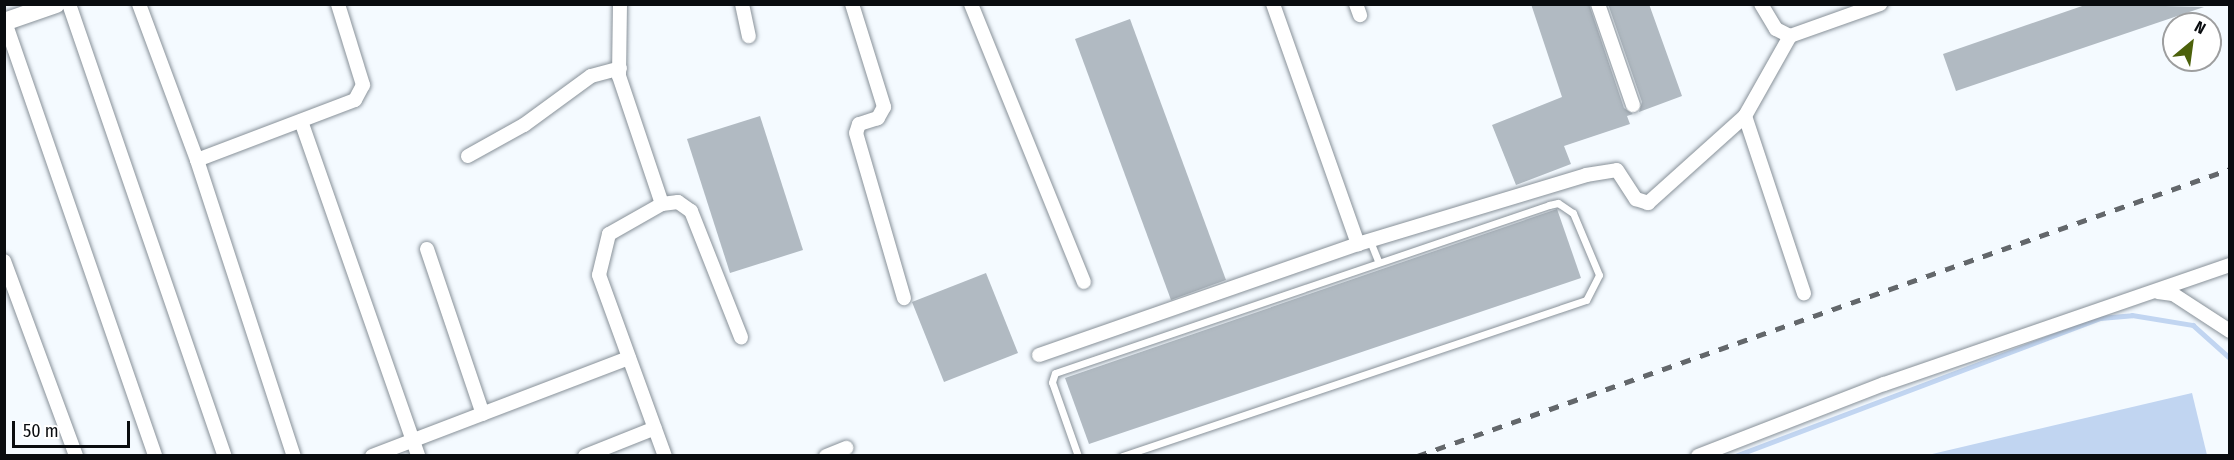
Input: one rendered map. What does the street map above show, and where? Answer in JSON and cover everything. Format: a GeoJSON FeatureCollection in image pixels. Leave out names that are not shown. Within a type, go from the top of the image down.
{"type":"FeatureCollection","features":[{"type":"Feature","properties":{"kind":"street"},"geometry":{"type":"LineString","coordinates":[[56,4],[5,22],[155,456]]}},
{"type":"Feature","properties":{"kind":"street"},"geometry":{"type":"LineString","coordinates":[[69,4],[225,456]]}},
{"type":"Feature","properties":{"kind":"street"},"geometry":{"type":"LineString","coordinates":[[139,4],[197,160],[294,456]]}},
{"type":"Feature","properties":{"kind":"street"},"geometry":{"type":"LineString","coordinates":[[197,160],[355,100],[363,85],[338,4]]}},
{"type":"Feature","properties":{"kind":"street"},"geometry":{"type":"LineString","coordinates":[[621,4],[620,68],[662,204]]}},
{"type":"Feature","properties":{"kind":"street"},"geometry":{"type":"LineString","coordinates":[[742,4],[749,36]]}},
{"type":"Feature","properties":{"kind":"street"},"geometry":{"type":"LineString","coordinates":[[852,4],[885,107],[878,118],[859,124],[856,133],[904,298]]}},
{"type":"Feature","properties":{"kind":"street"},"geometry":{"type":"LineString","coordinates":[[971,4],[1084,282]]}},
{"type":"Feature","properties":{"kind":"street"},"geometry":{"type":"LineString","coordinates":[[1273,4],[1364,242]]}},
{"type":"Feature","properties":{"kind":"street"},"geometry":{"type":"LineString","coordinates":[[1598,4],[1633,105]]}},
{"type":"Feature","properties":{"kind":"street"},"geometry":{"type":"LineString","coordinates":[[1761,4],[1776,30],[1790,36]]}},
{"type":"Feature","properties":{"kind":"street"},"geometry":{"type":"LineString","coordinates":[[1039,355],[1364,242],[1614,169],[1624,176],[1636,199],[1648,203],[1745,116],[1790,36],[1880,4]]}},
{"type":"Feature","properties":{"kind":"street"},"geometry":{"type":"LineString","coordinates":[[468,156],[524,125],[591,76],[620,68]]}},
{"type":"Feature","properties":{"kind":"street"},"geometry":{"type":"LineString","coordinates":[[1745,116],[1804,293]]}},
{"type":"Feature","properties":{"kind":"street"},"geometry":{"type":"LineString","coordinates":[[301,121],[418,456]]}},
{"type":"Feature","properties":{"kind":"street"},"geometry":{"type":"LineString","coordinates":[[665,456],[599,275],[602,255],[609,234],[662,204],[678,202],[691,211],[741,337]]}},
{"type":"Feature","properties":{"kind":"street"},"geometry":{"type":"LineString","coordinates":[[427,249],[483,414]]}},
{"type":"Feature","properties":{"kind":"street"},"geometry":{"type":"LineString","coordinates":[[4,261],[76,456]]}},
{"type":"Feature","properties":{"kind":"street"},"geometry":{"type":"LineString","coordinates":[[1698,456],[1884,384],[2229,265]]}},
{"type":"Feature","properties":{"kind":"street"},"geometry":{"type":"LineString","coordinates":[[2156,292],[2173,294],[2229,331]]}},
{"type":"Feature","properties":{"kind":"street"},"geometry":{"type":"LineString","coordinates":[[372,456],[629,358]]}},
{"type":"Feature","properties":{"kind":"street"},"geometry":{"type":"LineString","coordinates":[[585,456],[655,428]]}},
{"type":"Feature","properties":{"kind":"street"},"geometry":{"type":"LineString","coordinates":[[826,456],[846,448]]}},
{"type":"Feature","properties":{"kind":"lane"},"geometry":{"type":"LineString","coordinates":[[1078,456],[1052,382],[1055,373],[1378,261],[1558,203],[1573,213],[1598,283],[1586,300],[1122,456]]}},
{"type":"Feature","properties":{"kind":"lane"},"geometry":{"type":"LineString","coordinates":[[1364,242],[1378,261]]}},
{"type":"Feature","properties":{"kind":"water"},"geometry":{"type":"Polygon","coordinates":[[[2192,393],[2207,455],[1928,455],[2192,393]]]}},
{"type":"Feature","properties":{"kind":"building"},"geometry":{"type":"Polygon","coordinates":[[[1531,4],[1589,4],[1624,108],[1633,114],[1627,116],[1630,124],[1564,146],[1571,164],[1516,185],[1492,125],[1562,97],[1531,4]]]}},
{"type":"Feature","properties":{"kind":"building"},"geometry":{"type":"Polygon","coordinates":[[[1608,4],[1649,4],[1682,96],[1639,112],[1642,102],[1608,4]]]}},
{"type":"Feature","properties":{"kind":"building"},"geometry":{"type":"Polygon","coordinates":[[[2088,4],[2204,7],[2189,12],[2162,12],[2162,21],[1956,91],[1943,54],[2088,4]]]}},
{"type":"Feature","properties":{"kind":"building"},"geometry":{"type":"Polygon","coordinates":[[[1130,19],[1226,280],[1171,300],[1075,39],[1130,19]]]}},
{"type":"Feature","properties":{"kind":"building"},"geometry":{"type":"Polygon","coordinates":[[[760,116],[803,250],[730,273],[687,139],[760,116]]]}},
{"type":"Feature","properties":{"kind":"building"},"geometry":{"type":"Polygon","coordinates":[[[1557,209],[1581,278],[1089,444],[1065,378],[1557,209]]]}},
{"type":"Feature","properties":{"kind":"building"},"geometry":{"type":"Polygon","coordinates":[[[986,273],[1018,353],[944,382],[912,302],[986,273]]]}},
{"type":"Feature","properties":{"kind":"waterway"},"geometry":{"type":"LineString","coordinates":[[1735,456],[2100,318],[2132,315],[2193,325],[2230,358]]}},
{"type":"Feature","properties":{"kind":"railway"},"geometry":{"type":"LineString","coordinates":[[1417,456],[2230,169]]}}]}
